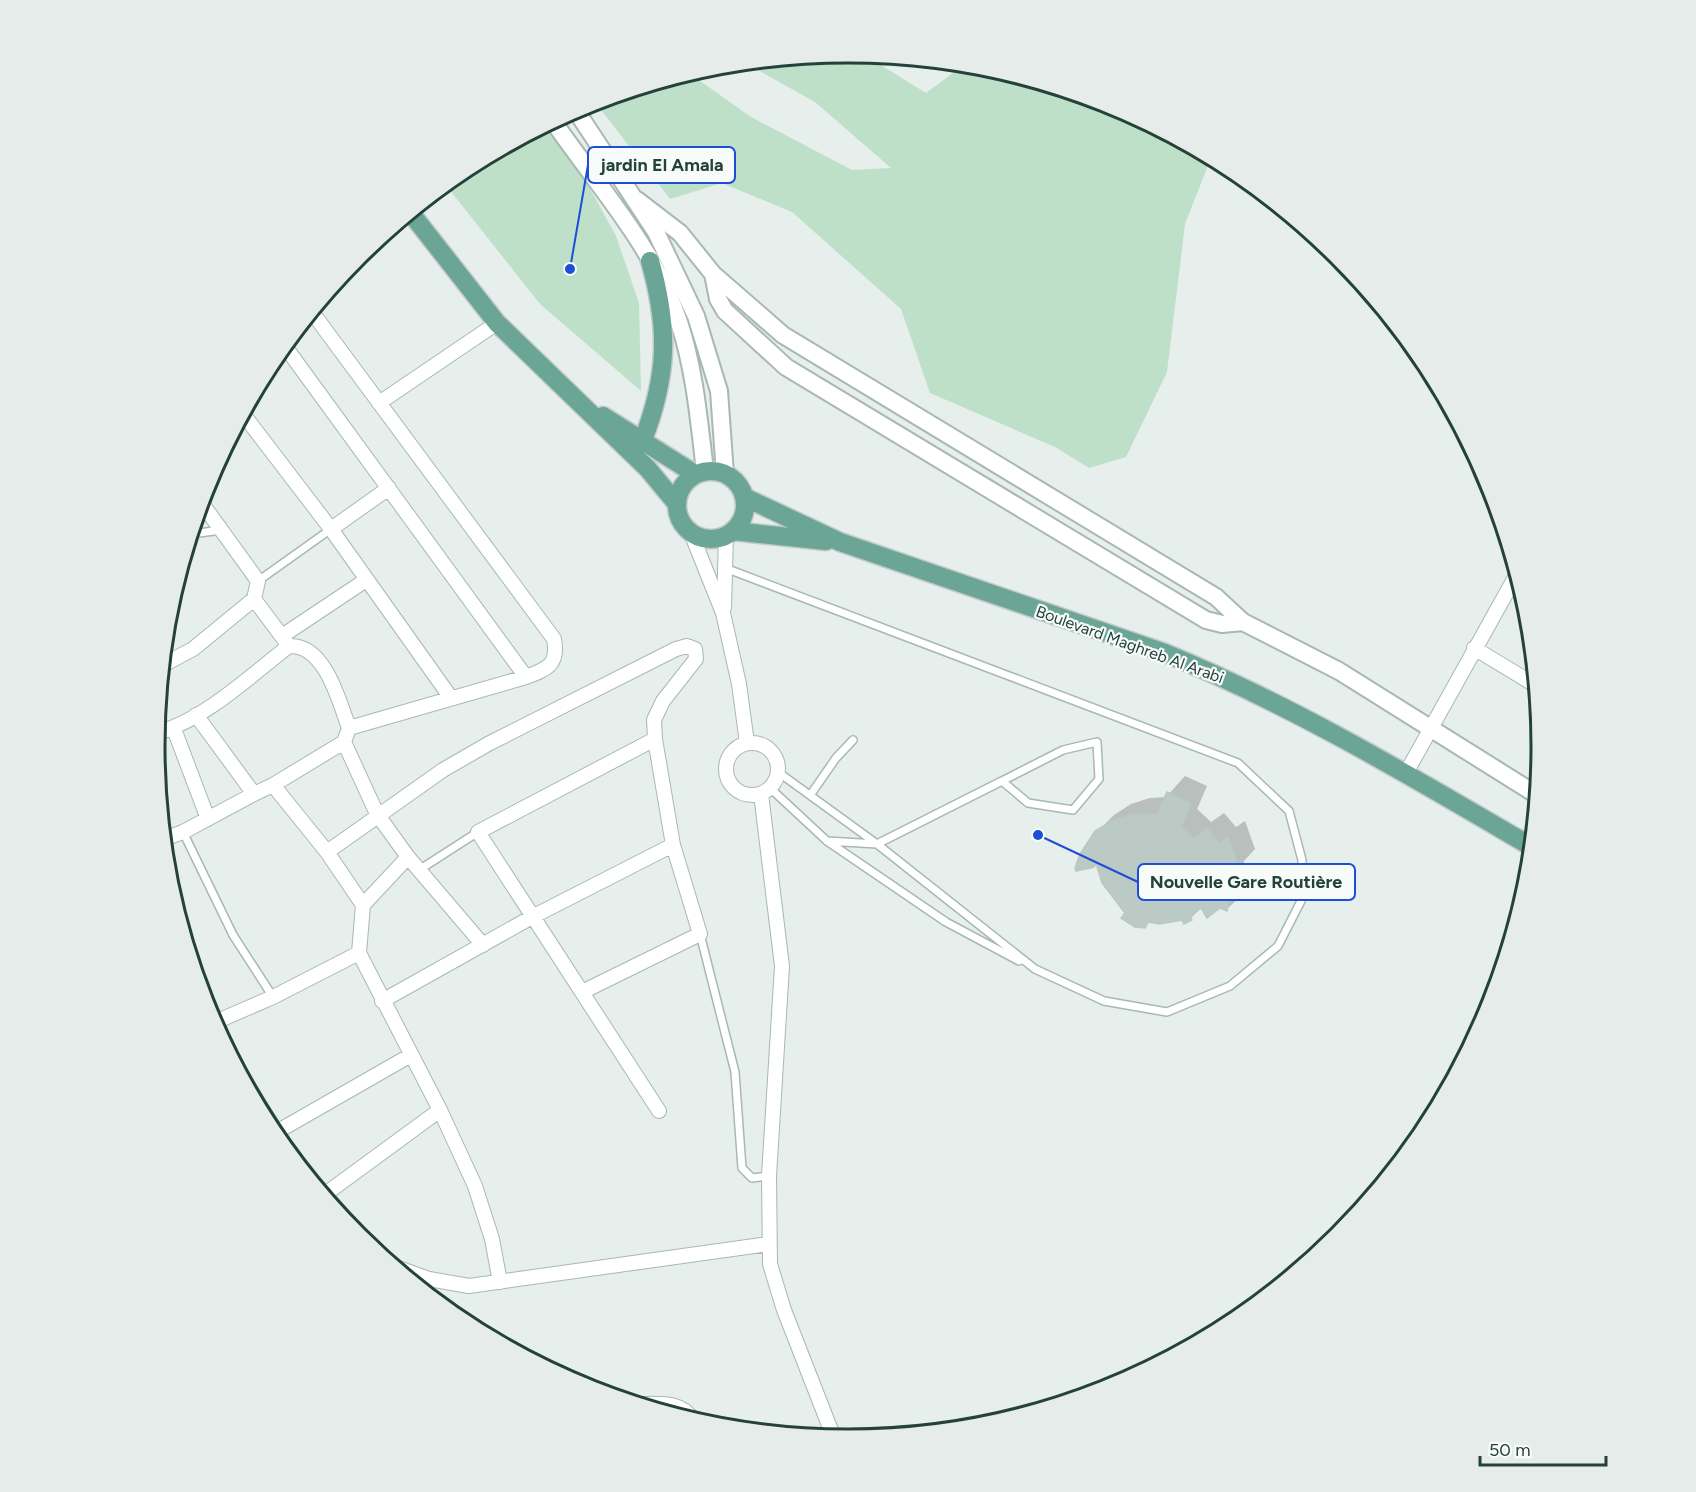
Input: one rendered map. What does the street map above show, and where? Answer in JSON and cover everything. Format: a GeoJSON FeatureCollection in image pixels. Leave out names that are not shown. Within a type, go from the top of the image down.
{"type":"FeatureCollection","features":[{"type":"Feature","properties":{"kind":"main road"},"geometry":{"type":"LineString","coordinates":[[415,218],[496,323],[648,469],[677,504]]}},
{"type":"Feature","properties":{"kind":"main road"},"geometry":{"type":"LineString","coordinates":[[643,440],[657,406],[664,369],[665,332],[660,295],[650,261]]}},
{"type":"Feature","properties":{"kind":"main road"},"geometry":{"type":"LineString","coordinates":[[573,397],[700,472],[725,474],[734,479],[744,497],[745,510],[730,533],[712,539],[691,533],[680,520],[677,504],[682,486],[700,472]]}},
{"type":"Feature","properties":{"kind":"main road","name":"Boulevard Maghreb Al Arabi"},"geometry":{"type":"LineString","coordinates":[[744,497],[840,542],[1165,653],[1211,672],[1307,718],[1524,842]]}},
{"type":"Feature","properties":{"kind":"main road","name":"Boulevard Maghreb Al Arabi"},"geometry":{"type":"LineString","coordinates":[[730,533],[840,542]]}},
{"type":"Feature","properties":{"kind":"street"},"geometry":{"type":"LineString","coordinates":[[580,118],[637,200],[656,232],[696,316],[719,391],[725,474]]}},
{"type":"Feature","properties":{"kind":"street"},"geometry":{"type":"LineString","coordinates":[[558,128],[621,215],[650,261],[678,321],[695,384],[700,472]]}},
{"type":"Feature","properties":{"kind":"street"},"geometry":{"type":"LineString","coordinates":[[637,200],[661,216],[680,233],[713,274],[737,297],[793,341],[1216,597],[1243,622],[1339,670],[1530,791]]}},
{"type":"Feature","properties":{"kind":"street"},"geometry":{"type":"LineString","coordinates":[[713,274],[718,299],[725,311],[786,367],[1206,620],[1221,624],[1243,622]]}},
{"type":"Feature","properties":{"kind":"street"},"geometry":{"type":"LineString","coordinates":[[316,318],[554,639],[557,652],[552,663],[526,677],[349,728]]}},
{"type":"Feature","properties":{"kind":"street"},"geometry":{"type":"LineString","coordinates":[[379,402],[496,323]]}},
{"type":"Feature","properties":{"kind":"street"},"geometry":{"type":"LineString","coordinates":[[290,353],[526,677]]}},
{"type":"Feature","properties":{"kind":"street"},"geometry":{"type":"LineString","coordinates":[[248,420],[331,529],[452,699]]}},
{"type":"Feature","properties":{"kind":"street"},"geometry":{"type":"LineString","coordinates":[[331,529],[389,488]]}},
{"type":"Feature","properties":{"kind":"street"},"geometry":{"type":"LineString","coordinates":[[171,660],[200,644],[254,599],[258,581],[207,510]]}},
{"type":"Feature","properties":{"kind":"street"},"geometry":{"type":"LineString","coordinates":[[691,533],[723,614],[739,684],[747,743]]}},
{"type":"Feature","properties":{"kind":"street"},"geometry":{"type":"LineString","coordinates":[[723,614],[725,568],[730,533]]}},
{"type":"Feature","properties":{"kind":"street"},"geometry":{"type":"LineString","coordinates":[[165,731],[174,729],[196,716],[286,641],[366,580]]}},
{"type":"Feature","properties":{"kind":"street"},"geometry":{"type":"LineString","coordinates":[[1406,773],[1474,648],[1512,586]]}},
{"type":"Feature","properties":{"kind":"street"},"geometry":{"type":"LineString","coordinates":[[171,836],[273,785],[344,742],[349,728],[335,690],[312,653],[304,647],[286,641],[254,599]]}},
{"type":"Feature","properties":{"kind":"street"},"geometry":{"type":"LineString","coordinates":[[327,852],[377,814],[443,770],[488,744],[676,649],[687,646],[695,649],[696,659],[663,701],[654,720],[655,739],[673,845],[700,934],[582,992]]}},
{"type":"Feature","properties":{"kind":"street"},"geometry":{"type":"LineString","coordinates":[[1474,648],[1528,681]]}},
{"type":"Feature","properties":{"kind":"street"},"geometry":{"type":"LineString","coordinates":[[196,716],[254,794]]}},
{"type":"Feature","properties":{"kind":"street"},"geometry":{"type":"LineString","coordinates":[[174,729],[208,819]]}},
{"type":"Feature","properties":{"kind":"street"},"geometry":{"type":"LineString","coordinates":[[655,739],[478,832],[659,1111]]}},
{"type":"Feature","properties":{"kind":"street"},"geometry":{"type":"LineString","coordinates":[[344,742],[377,814],[408,857],[483,945]]}},
{"type":"Feature","properties":{"kind":"street"},"geometry":{"type":"LineString","coordinates":[[766,791],[744,794],[730,784],[727,776],[728,759],[732,752],[747,743],[757,743],[773,754],[778,772],[766,791],[782,966],[769,1176],[768,1244],[770,1264],[784,1310],[830,1429]]}},
{"type":"Feature","properties":{"kind":"street"},"geometry":{"type":"LineString","coordinates":[[273,785],[327,852],[363,905]]}},
{"type":"Feature","properties":{"kind":"street"},"geometry":{"type":"LineString","coordinates":[[382,1001],[532,917],[673,845]]}},
{"type":"Feature","properties":{"kind":"street"},"geometry":{"type":"LineString","coordinates":[[408,857],[363,905],[358,953],[440,1110],[483,1210],[500,1282]]}},
{"type":"Feature","properties":{"kind":"street"},"geometry":{"type":"LineString","coordinates":[[222,1019],[273,997],[358,953]]}},
{"type":"Feature","properties":{"kind":"street"},"geometry":{"type":"LineString","coordinates":[[282,1128],[411,1055]]}},
{"type":"Feature","properties":{"kind":"street"},"geometry":{"type":"LineString","coordinates":[[330,1191],[440,1110]]}},
{"type":"Feature","properties":{"kind":"street"},"geometry":{"type":"LineString","coordinates":[[415,1274],[429,1279],[469,1286],[768,1244]]}},
{"type":"Feature","properties":{"kind":"lane"},"geometry":{"type":"LineString","coordinates":[[258,581],[331,529]]}},
{"type":"Feature","properties":{"kind":"lane"},"geometry":{"type":"LineString","coordinates":[[199,533],[222,530]]}},
{"type":"Feature","properties":{"kind":"lane"},"geometry":{"type":"LineString","coordinates":[[725,568],[1238,763],[1289,811],[1302,860],[1301,900],[1278,946],[1230,986],[1167,1012],[1104,1001],[1035,969],[946,922],[827,841],[766,791]]}},
{"type":"Feature","properties":{"kind":"lane"},"geometry":{"type":"LineString","coordinates":[[811,794],[836,758],[853,740]]}},
{"type":"Feature","properties":{"kind":"lane"},"geometry":{"type":"LineString","coordinates":[[827,841],[877,844],[1063,750],[1097,742],[1099,779],[1073,810],[1028,803],[1002,781]]}},
{"type":"Feature","properties":{"kind":"lane"},"geometry":{"type":"LineString","coordinates":[[778,772],[877,844],[1035,969]]}},
{"type":"Feature","properties":{"kind":"lane"},"geometry":{"type":"LineString","coordinates":[[183,832],[233,935],[273,997]]}},
{"type":"Feature","properties":{"kind":"lane"},"geometry":{"type":"LineString","coordinates":[[419,870],[478,832]]}},
{"type":"Feature","properties":{"kind":"lane"},"geometry":{"type":"LineString","coordinates":[[700,934],[735,1072],[742,1168],[752,1178],[769,1176]]}},
{"type":"Feature","properties":{"kind":"green space"},"geometry":{"type":"Polygon","coordinates":[[[803,64],[879,64],[926,93],[955,72],[981,76],[1068,99],[1109,115],[1150,133],[1208,166],[1185,224],[1167,372],[1126,457],[1089,468],[1055,447],[930,393],[901,309],[792,212],[722,183],[670,199],[601,110],[628,99],[699,80],[751,117],[852,170],[891,168],[815,102],[756,69],[803,64]]]}},
{"type":"Feature","properties":{"kind":"green space"},"geometry":{"type":"Polygon","coordinates":[[[554,129],[571,154],[616,236],[639,303],[641,391],[540,304],[451,191],[506,155],[554,129]]]}},
{"type":"Feature","properties":{"kind":"building"},"geometry":{"type":"Polygon","coordinates":[[[1167,792],[1191,803],[1181,827],[1194,838],[1207,828],[1219,843],[1228,837],[1239,868],[1227,873],[1229,898],[1227,911],[1220,908],[1207,918],[1201,908],[1190,916],[1192,920],[1184,924],[1182,920],[1160,924],[1148,922],[1145,928],[1135,927],[1121,918],[1125,913],[1102,883],[1096,863],[1094,867],[1076,871],[1075,868],[1080,854],[1095,831],[1112,821],[1132,814],[1157,814],[1167,792]]]}},
{"type":"Feature","properties":{"kind":"place","name":"jardin El Amala"},"geometry":{"type":"Point","coordinates":[570,269]}},
{"type":"Feature","properties":{"kind":"place","name":"Nouvelle Gare Routière"},"geometry":{"type":"Point","coordinates":[1038,835]}}]}
